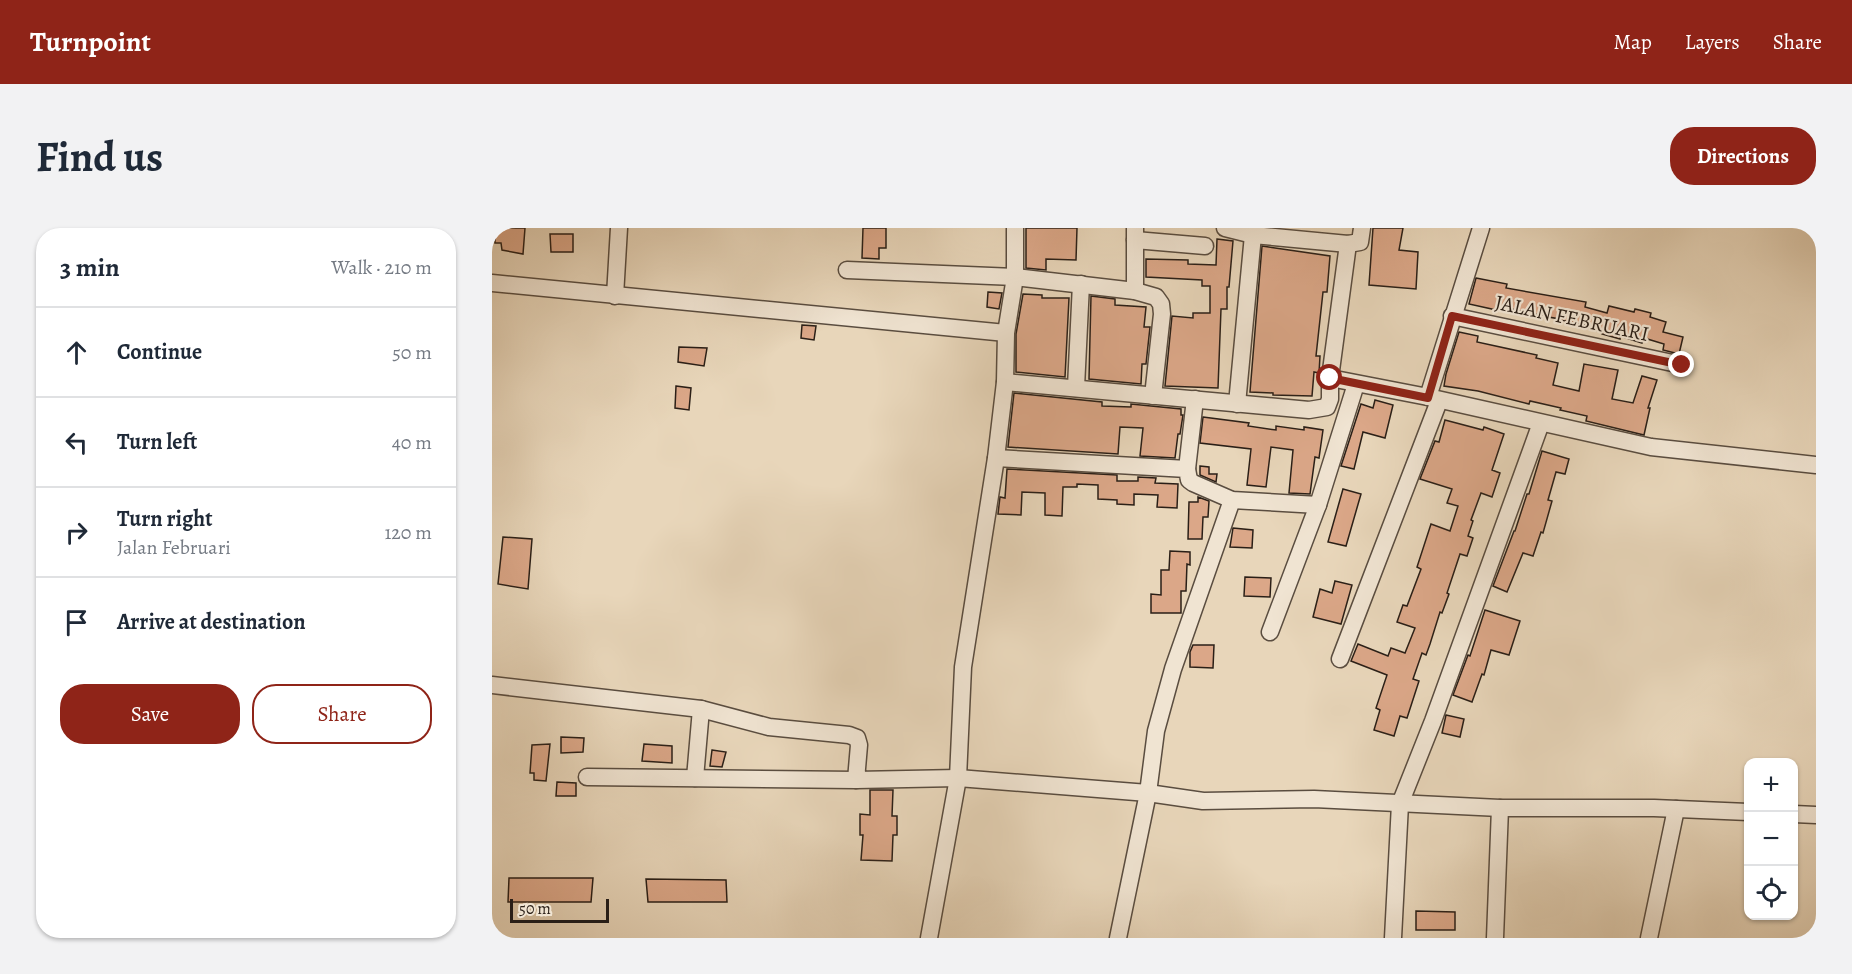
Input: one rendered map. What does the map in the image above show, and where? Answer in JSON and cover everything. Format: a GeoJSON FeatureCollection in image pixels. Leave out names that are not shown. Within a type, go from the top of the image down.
{"type":"FeatureCollection","features":[{"type":"Feature","properties":{"kind":"street"},"geometry":{"type":"LineString","coordinates":[[615,296],[619,228]]}},
{"type":"Feature","properties":{"kind":"street"},"geometry":{"type":"LineString","coordinates":[[929,938],[958,778],[963,667],[996,458],[1005,382],[1006,333],[1015,277],[1015,228]]}},
{"type":"Feature","properties":{"kind":"street"},"geometry":{"type":"LineString","coordinates":[[1225,228],[1253,235],[1348,244],[1360,242],[1362,228]]}},
{"type":"Feature","properties":{"kind":"street"},"geometry":{"type":"LineString","coordinates":[[1340,659],[1434,399],[1452,316],[1481,228]]}},
{"type":"Feature","properties":{"kind":"street"},"geometry":{"type":"LineString","coordinates":[[1135,291],[1135,234],[1205,246]]}},
{"type":"Feature","properties":{"kind":"street"},"geometry":{"type":"LineString","coordinates":[[1237,404],[1253,235]]}},
{"type":"Feature","properties":{"kind":"street"},"geometry":{"type":"LineString","coordinates":[[1005,382],[1310,410],[1327,407],[1330,399],[1330,378],[1348,244]]}},
{"type":"Feature","properties":{"kind":"street"},"geometry":{"type":"LineString","coordinates":[[847,270],[1015,277],[1135,291],[1156,297],[1161,304],[1162,314],[1153,396]]}},
{"type":"Feature","properties":{"kind":"street"},"geometry":{"type":"LineString","coordinates":[[492,283],[1006,333]]}},
{"type":"Feature","properties":{"kind":"street"},"geometry":{"type":"LineString","coordinates":[[1076,387],[1081,284]]}},
{"type":"Feature","properties":{"kind":"street","name":"JALAN FEBRUARI"},"geometry":{"type":"LineString","coordinates":[[1452,316],[1682,365]]}},
{"type":"Feature","properties":{"kind":"street"},"geometry":{"type":"LineString","coordinates":[[1330,378],[1651,447],[1816,465]]}},
{"type":"Feature","properties":{"kind":"street"},"geometry":{"type":"LineString","coordinates":[[1270,632],[1318,505],[1356,384]]}},
{"type":"Feature","properties":{"kind":"street"},"geometry":{"type":"LineString","coordinates":[[1195,399],[1187,470],[1189,480],[1232,500],[1318,505]]}},
{"type":"Feature","properties":{"kind":"street"},"geometry":{"type":"LineString","coordinates":[[1393,938],[1400,804],[1433,721],[1541,423]]}},
{"type":"Feature","properties":{"kind":"street"},"geometry":{"type":"LineString","coordinates":[[996,458],[1187,470]]}},
{"type":"Feature","properties":{"kind":"street"},"geometry":{"type":"LineString","coordinates":[[1118,938],[1148,794],[1156,731],[1173,669],[1232,500]]}},
{"type":"Feature","properties":{"kind":"street"},"geometry":{"type":"LineString","coordinates":[[492,685],[701,709],[769,727],[857,738],[859,745],[856,780]]}},
{"type":"Feature","properties":{"kind":"street"},"geometry":{"type":"LineString","coordinates":[[695,778],[701,709]]}},
{"type":"Feature","properties":{"kind":"street"},"geometry":{"type":"LineString","coordinates":[[587,777],[856,780],[958,778],[1148,794],[1203,801],[1314,799],[1500,808],[1744,812]]}},
{"type":"Feature","properties":{"kind":"street"},"geometry":{"type":"LineString","coordinates":[[1495,938],[1500,808]]}},
{"type":"Feature","properties":{"kind":"street"},"geometry":{"type":"LineString","coordinates":[[1649,938],[1676,809]]}},
{"type":"Feature","properties":{"kind":"street"},"geometry":{"type":"LineString","coordinates":[[1798,814],[1816,815]]}},
{"type":"Feature","properties":{"kind":"building"},"geometry":{"type":"Polygon","coordinates":[[[495,228],[525,228],[523,254],[502,250],[501,243],[495,243],[495,228]]]}},
{"type":"Feature","properties":{"kind":"building"},"geometry":{"type":"Polygon","coordinates":[[[863,228],[886,228],[886,248],[879,248],[879,259],[862,258],[863,228]]]}},
{"type":"Feature","properties":{"kind":"building"},"geometry":{"type":"Polygon","coordinates":[[[1026,228],[1077,228],[1076,260],[1046,259],[1046,270],[1026,268],[1026,228]]]}},
{"type":"Feature","properties":{"kind":"building"},"geometry":{"type":"Polygon","coordinates":[[[1373,228],[1403,228],[1399,250],[1418,252],[1416,289],[1369,285],[1373,228]]]}},
{"type":"Feature","properties":{"kind":"building"},"geometry":{"type":"Polygon","coordinates":[[[550,234],[573,234],[573,252],[551,252],[550,234]]]}},
{"type":"Feature","properties":{"kind":"building"},"geometry":{"type":"Polygon","coordinates":[[[1217,239],[1233,241],[1229,287],[1227,287],[1227,309],[1221,309],[1218,388],[1165,386],[1172,316],[1193,318],[1193,313],[1210,313],[1210,286],[1202,286],[1202,280],[1146,277],[1146,259],[1188,260],[1188,264],[1216,265],[1217,239]]]}},
{"type":"Feature","properties":{"kind":"building"},"geometry":{"type":"Polygon","coordinates":[[[1262,246],[1330,256],[1327,292],[1323,292],[1316,356],[1320,356],[1319,373],[1314,372],[1312,396],[1250,392],[1262,246]]]}},
{"type":"Feature","properties":{"kind":"building"},"geometry":{"type":"Polygon","coordinates":[[[1476,278],[1507,284],[1506,288],[1586,302],[1585,307],[1607,313],[1609,306],[1634,312],[1635,309],[1651,313],[1650,317],[1666,322],[1663,332],[1683,337],[1679,354],[1663,350],[1664,344],[1644,338],[1642,343],[1620,336],[1620,339],[1584,327],[1585,325],[1560,319],[1502,307],[1501,311],[1469,304],[1476,278]]]}},
{"type":"Feature","properties":{"kind":"building"},"geometry":{"type":"Polygon","coordinates":[[[988,292],[1002,293],[999,309],[987,307],[988,292]]]}},
{"type":"Feature","properties":{"kind":"building"},"geometry":{"type":"Polygon","coordinates":[[[1023,294],[1042,295],[1042,298],[1069,298],[1065,377],[1016,372],[1016,334],[1023,294]]]}},
{"type":"Feature","properties":{"kind":"building"},"geometry":{"type":"Polygon","coordinates":[[[1091,296],[1115,299],[1115,305],[1146,307],[1144,327],[1150,327],[1146,364],[1142,364],[1141,384],[1089,379],[1091,296]]]}},
{"type":"Feature","properties":{"kind":"building"},"geometry":{"type":"Polygon","coordinates":[[[802,325],[816,326],[814,340],[801,338],[802,325]]]}},
{"type":"Feature","properties":{"kind":"building"},"geometry":{"type":"Polygon","coordinates":[[[1459,332],[1478,336],[1477,342],[1537,355],[1536,358],[1558,363],[1553,385],[1579,391],[1584,364],[1618,370],[1612,399],[1633,403],[1642,376],[1657,380],[1648,408],[1650,408],[1644,435],[1586,421],[1587,416],[1560,410],[1561,408],[1530,401],[1529,404],[1478,391],[1444,386],[1459,332]]]}},
{"type":"Feature","properties":{"kind":"building"},"geometry":{"type":"Polygon","coordinates":[[[679,347],[707,348],[704,366],[678,362],[679,347]]]}},
{"type":"Feature","properties":{"kind":"building"},"geometry":{"type":"Polygon","coordinates":[[[676,386],[691,388],[689,410],[675,408],[676,386]]]}},
{"type":"Feature","properties":{"kind":"building"},"geometry":{"type":"Polygon","coordinates":[[[1014,393],[1102,402],[1102,406],[1131,407],[1131,404],[1181,409],[1181,415],[1183,415],[1175,458],[1140,456],[1143,428],[1120,427],[1118,454],[1008,447],[1014,393]]]}},
{"type":"Feature","properties":{"kind":"building"},"geometry":{"type":"Polygon","coordinates":[[[1375,400],[1393,405],[1385,438],[1363,432],[1354,469],[1341,466],[1361,404],[1373,408],[1375,400]]]}},
{"type":"Feature","properties":{"kind":"building"},"geometry":{"type":"Polygon","coordinates":[[[1203,417],[1249,423],[1248,426],[1276,430],[1276,426],[1323,430],[1319,458],[1315,457],[1310,494],[1289,493],[1293,450],[1271,447],[1266,487],[1247,485],[1251,449],[1200,443],[1203,417]]]}},
{"type":"Feature","properties":{"kind":"building"},"geometry":{"type":"Polygon","coordinates":[[[1445,420],[1483,430],[1484,427],[1504,434],[1492,470],[1500,473],[1492,497],[1481,493],[1471,520],[1473,521],[1468,536],[1473,538],[1467,556],[1460,554],[1442,613],[1440,612],[1426,655],[1422,653],[1413,679],[1419,681],[1407,718],[1400,716],[1394,736],[1374,730],[1380,710],[1376,708],[1387,675],[1351,661],[1358,644],[1388,656],[1391,648],[1405,653],[1415,628],[1397,622],[1403,605],[1407,606],[1421,569],[1417,567],[1431,524],[1450,531],[1458,506],[1447,503],[1452,489],[1420,479],[1435,441],[1439,442],[1445,420]]]}},
{"type":"Feature","properties":{"kind":"building"},"geometry":{"type":"Polygon","coordinates":[[[1542,451],[1569,459],[1565,474],[1556,472],[1548,500],[1552,501],[1543,533],[1541,532],[1533,556],[1523,553],[1507,592],[1493,586],[1527,494],[1529,494],[1542,451]]]}},
{"type":"Feature","properties":{"kind":"building"},"geometry":{"type":"Polygon","coordinates":[[[1200,466],[1209,467],[1209,474],[1217,474],[1216,482],[1200,475],[1200,466]]]}},
{"type":"Feature","properties":{"kind":"building"},"geometry":{"type":"Polygon","coordinates":[[[1007,469],[1117,475],[1117,481],[1138,481],[1138,477],[1156,478],[1155,483],[1178,484],[1177,508],[1157,507],[1158,495],[1134,494],[1134,505],[1117,504],[1117,500],[1098,499],[1098,485],[1077,484],[1077,487],[1063,487],[1062,516],[1045,515],[1045,493],[1022,492],[1021,515],[998,514],[1000,497],[1005,498],[1007,469]]]}},
{"type":"Feature","properties":{"kind":"building"},"geometry":{"type":"Polygon","coordinates":[[[1343,489],[1361,494],[1346,546],[1328,542],[1343,489]]]}},
{"type":"Feature","properties":{"kind":"building"},"geometry":{"type":"Polygon","coordinates":[[[1198,497],[1209,501],[1208,517],[1203,517],[1202,539],[1188,539],[1189,502],[1198,502],[1198,497]]]}},
{"type":"Feature","properties":{"kind":"building"},"geometry":{"type":"Polygon","coordinates":[[[1233,528],[1253,530],[1252,548],[1230,547],[1233,528]]]}},
{"type":"Feature","properties":{"kind":"building"},"geometry":{"type":"Polygon","coordinates":[[[503,537],[532,539],[528,589],[498,584],[503,537]]]}},
{"type":"Feature","properties":{"kind":"building"},"geometry":{"type":"Polygon","coordinates":[[[1170,551],[1190,552],[1186,591],[1181,591],[1181,613],[1151,613],[1151,594],[1161,595],[1161,570],[1169,570],[1170,551]]]}},
{"type":"Feature","properties":{"kind":"building"},"geometry":{"type":"Polygon","coordinates":[[[1245,577],[1271,578],[1270,597],[1244,596],[1245,577]]]}},
{"type":"Feature","properties":{"kind":"building"},"geometry":{"type":"Polygon","coordinates":[[[1335,581],[1352,585],[1341,624],[1313,617],[1320,589],[1332,593],[1335,581]]]}},
{"type":"Feature","properties":{"kind":"building"},"geometry":{"type":"Polygon","coordinates":[[[1485,610],[1520,621],[1509,655],[1491,650],[1484,675],[1482,674],[1472,702],[1453,695],[1468,655],[1470,656],[1485,610]]]}},
{"type":"Feature","properties":{"kind":"building"},"geometry":{"type":"Polygon","coordinates":[[[1193,645],[1214,645],[1213,668],[1190,667],[1190,652],[1193,645]]]}},
{"type":"Feature","properties":{"kind":"building"},"geometry":{"type":"Polygon","coordinates":[[[1446,715],[1464,719],[1460,737],[1442,733],[1446,715]]]}},
{"type":"Feature","properties":{"kind":"building"},"geometry":{"type":"Polygon","coordinates":[[[561,737],[584,738],[583,752],[561,753],[561,737]]]}},
{"type":"Feature","properties":{"kind":"building"},"geometry":{"type":"Polygon","coordinates":[[[550,744],[546,781],[534,780],[534,773],[530,773],[532,745],[550,744]]]}},
{"type":"Feature","properties":{"kind":"building"},"geometry":{"type":"Polygon","coordinates":[[[644,744],[672,746],[672,763],[642,761],[644,744]]]}},
{"type":"Feature","properties":{"kind":"building"},"geometry":{"type":"Polygon","coordinates":[[[712,750],[726,752],[722,767],[710,766],[712,750]]]}},
{"type":"Feature","properties":{"kind":"building"},"geometry":{"type":"Polygon","coordinates":[[[557,782],[576,783],[576,796],[556,796],[557,782]]]}},
{"type":"Feature","properties":{"kind":"building"},"geometry":{"type":"Polygon","coordinates":[[[870,790],[893,790],[892,816],[897,816],[897,835],[893,835],[892,861],[861,860],[863,835],[860,835],[860,814],[870,815],[870,790]]]}},
{"type":"Feature","properties":{"kind":"building"},"geometry":{"type":"Polygon","coordinates":[[[509,878],[593,878],[591,902],[508,902],[509,878]]]}},
{"type":"Feature","properties":{"kind":"building"},"geometry":{"type":"Polygon","coordinates":[[[646,879],[726,880],[727,902],[648,902],[646,879]]]}},
{"type":"Feature","properties":{"kind":"building"},"geometry":{"type":"Polygon","coordinates":[[[1416,911],[1455,912],[1455,930],[1416,930],[1416,911]]]}},
{"type":"Feature","properties":{"kind":"route"},"geometry":{"type":"LineString","coordinates":[[1330,378],[1428,398],[1452,316],[1682,365]]}}]}
